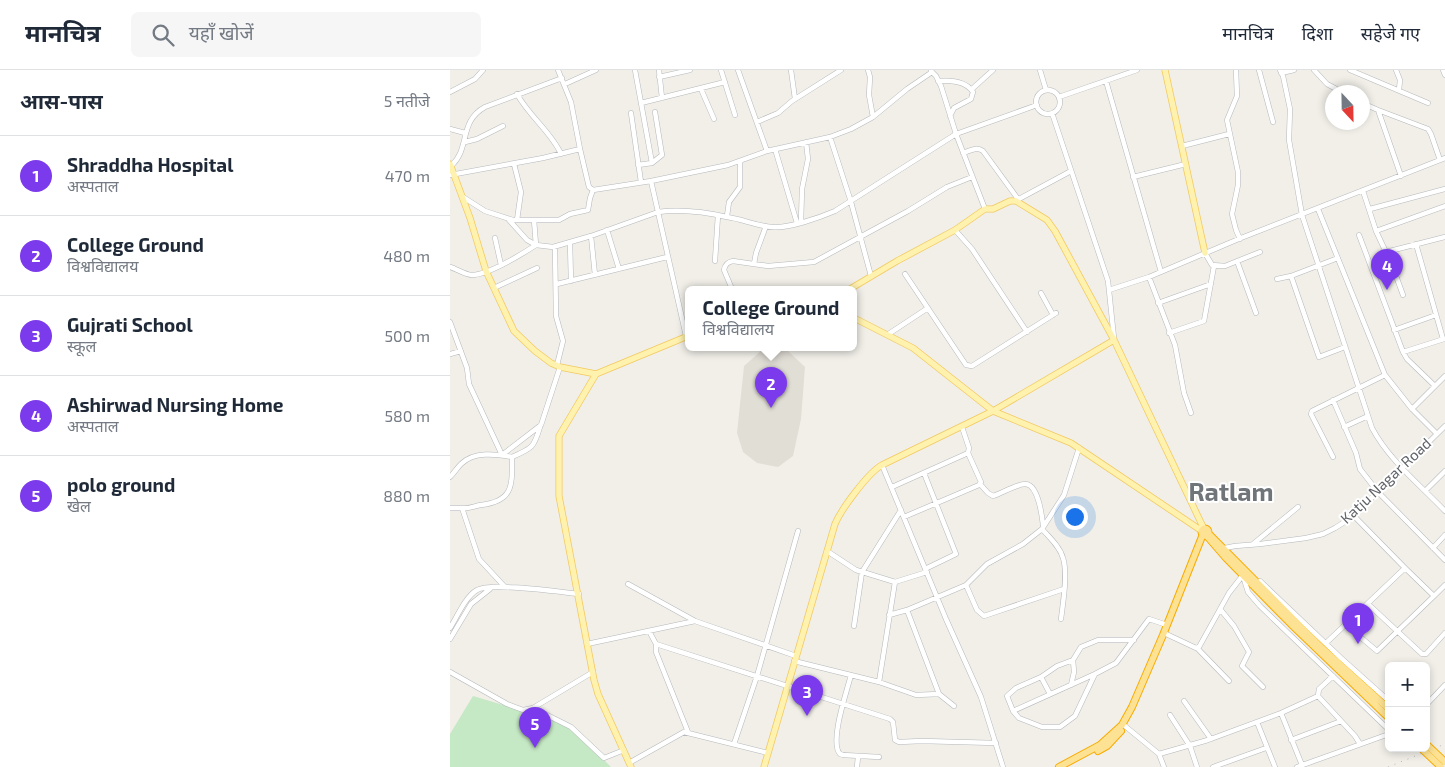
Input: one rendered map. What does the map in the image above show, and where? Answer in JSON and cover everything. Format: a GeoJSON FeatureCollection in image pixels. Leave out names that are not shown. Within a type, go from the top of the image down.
{"type":"FeatureCollection","features":[{"type":"Feature","properties":{"kind":"highway"},"geometry":{"type":"LineString","coordinates":[[1205,533],[1225,548],[1245,574],[1387,707]]}},
{"type":"Feature","properties":{"kind":"highway"},"geometry":{"type":"LineString","coordinates":[[1205,533],[1291,624],[1385,714]]}},
{"type":"Feature","properties":{"kind":"highway"},"geometry":{"type":"LineString","coordinates":[[1059,767],[1100,745],[1122,724],[1132,707],[1166,634],[1167,625],[1205,533]]}},
{"type":"Feature","properties":{"kind":"highway"},"geometry":{"type":"LineString","coordinates":[[1068,767],[1107,746],[1125,726],[1135,709],[1205,533]]}},
{"type":"Feature","properties":{"kind":"highway"},"geometry":{"type":"LineString","coordinates":[[1430,748],[1445,762]]}},
{"type":"Feature","properties":{"kind":"highway"},"geometry":{"type":"LineString","coordinates":[[1425,752],[1441,767]]}},
{"type":"Feature","properties":{"kind":"main road"},"geometry":{"type":"LineString","coordinates":[[1166,70],[1205,253]]}},
{"type":"Feature","properties":{"kind":"main road"},"geometry":{"type":"LineString","coordinates":[[450,165],[452,174],[463,197],[486,271],[514,331],[534,351],[559,366],[596,374],[685,337]]}},
{"type":"Feature","properties":{"kind":"main road"},"geometry":{"type":"LineString","coordinates":[[855,286],[955,230],[985,209],[993,209],[1010,201],[1017,200],[1047,220],[1055,231],[1114,340],[1205,533]]}},
{"type":"Feature","properties":{"kind":"main road"},"geometry":{"type":"LineString","coordinates":[[857,320],[913,348],[994,411],[1071,443],[1205,533]]}},
{"type":"Feature","properties":{"kind":"main road"},"geometry":{"type":"LineString","coordinates":[[764,767],[786,687],[838,516],[876,469],[994,411],[1114,340]]}},
{"type":"Feature","properties":{"kind":"main road"},"geometry":{"type":"LineString","coordinates":[[596,374],[559,436],[559,496],[592,672],[598,694],[630,765]]}},
{"type":"Feature","properties":{"kind":"street"},"geometry":{"type":"LineString","coordinates":[[450,92],[476,79],[482,70]]}},
{"type":"Feature","properties":{"kind":"street"},"geometry":{"type":"LineString","coordinates":[[558,70],[571,102],[588,184],[589,188],[593,190],[651,181],[720,166],[774,149],[830,137],[874,117],[907,89],[934,75],[939,70]]}},
{"type":"Feature","properties":{"kind":"street"},"geometry":{"type":"LineString","coordinates":[[565,84],[596,70]]}},
{"type":"Feature","properties":{"kind":"street"},"geometry":{"type":"LineString","coordinates":[[635,70],[652,163]]}},
{"type":"Feature","properties":{"kind":"street"},"geometry":{"type":"LineString","coordinates":[[659,70],[662,98]]}},
{"type":"Feature","properties":{"kind":"street"},"geometry":{"type":"LineString","coordinates":[[659,78],[690,70]]}},
{"type":"Feature","properties":{"kind":"street"},"geometry":{"type":"LineString","coordinates":[[721,70],[735,115]]}},
{"type":"Feature","properties":{"kind":"street"},"geometry":{"type":"LineString","coordinates":[[738,70],[767,151]]}},
{"type":"Feature","properties":{"kind":"street"},"geometry":{"type":"LineString","coordinates":[[791,70],[795,99]]}},
{"type":"Feature","properties":{"kind":"street"},"geometry":{"type":"LineString","coordinates":[[757,122],[778,114],[795,99],[841,70]]}},
{"type":"Feature","properties":{"kind":"street"},"geometry":{"type":"LineString","coordinates":[[868,70],[870,77],[869,95],[874,117]]}},
{"type":"Feature","properties":{"kind":"street"},"geometry":{"type":"LineString","coordinates":[[950,116],[954,108],[971,99],[972,90],[993,70]]}},
{"type":"Feature","properties":{"kind":"street"},"geometry":{"type":"LineString","coordinates":[[1040,70],[1046,90]]}},
{"type":"Feature","properties":{"kind":"street"},"geometry":{"type":"LineString","coordinates":[[1059,97],[1137,70]]}},
{"type":"Feature","properties":{"kind":"street"},"geometry":{"type":"LineString","coordinates":[[1236,70],[1237,96],[1227,120],[1238,172],[1238,184],[1232,214],[1240,239]]}},
{"type":"Feature","properties":{"kind":"street"},"geometry":{"type":"LineString","coordinates":[[1259,70],[1273,122]]}},
{"type":"Feature","properties":{"kind":"street"},"geometry":{"type":"LineString","coordinates":[[1294,70],[1280,71],[1290,109],[1289,140],[1302,215],[1358,387],[1378,441],[1445,511]]}},
{"type":"Feature","properties":{"kind":"street"},"geometry":{"type":"LineString","coordinates":[[1314,70],[1329,85]]}},
{"type":"Feature","properties":{"kind":"street"},"geometry":{"type":"LineString","coordinates":[[1350,70],[1428,103]]}},
{"type":"Feature","properties":{"kind":"street"},"geometry":{"type":"LineString","coordinates":[[1396,70],[1400,80],[1399,90]]}},
{"type":"Feature","properties":{"kind":"street"},"geometry":{"type":"LineString","coordinates":[[934,75],[967,86],[972,90]]}},
{"type":"Feature","properties":{"kind":"street"},"geometry":{"type":"LineString","coordinates":[[934,75],[985,209]]}},
{"type":"Feature","properties":{"kind":"street"},"geometry":{"type":"LineString","coordinates":[[450,165],[456,161],[465,142],[465,133],[472,117],[477,112],[517,94],[562,78]]}},
{"type":"Feature","properties":{"kind":"street"},"geometry":{"type":"LineString","coordinates":[[1106,81],[1161,272]]}},
{"type":"Feature","properties":{"kind":"street"},"geometry":{"type":"LineString","coordinates":[[641,103],[725,82]]}},
{"type":"Feature","properties":{"kind":"street"},"geometry":{"type":"LineString","coordinates":[[701,89],[714,119]]}},
{"type":"Feature","properties":{"kind":"street"},"geometry":{"type":"LineString","coordinates":[[1046,90],[1054,91],[1059,97],[1058,108],[1052,113],[1041,111],[1037,105],[1036,101],[1039,94],[1046,90]]}},
{"type":"Feature","properties":{"kind":"street"},"geometry":{"type":"LineString","coordinates":[[517,94],[538,124],[555,140],[561,154]]}},
{"type":"Feature","properties":{"kind":"street"},"geometry":{"type":"LineString","coordinates":[[510,220],[527,240],[536,245],[556,247],[658,212],[678,210],[727,216],[766,226],[779,227],[822,216],[851,202],[898,169],[956,134],[1037,105]]}},
{"type":"Feature","properties":{"kind":"street"},"geometry":{"type":"LineString","coordinates":[[1109,290],[1149,277],[1443,159],[1428,129],[1370,106]]}},
{"type":"Feature","properties":{"kind":"street"},"geometry":{"type":"LineString","coordinates":[[1378,110],[1400,176]]}},
{"type":"Feature","properties":{"kind":"street"},"geometry":{"type":"LineString","coordinates":[[638,165],[652,163],[662,155],[655,112]]}},
{"type":"Feature","properties":{"kind":"street"},"geometry":{"type":"LineString","coordinates":[[630,113],[641,182]]}},
{"type":"Feature","properties":{"kind":"street"},"geometry":{"type":"LineString","coordinates":[[1052,113],[1108,281],[1114,340]]}},
{"type":"Feature","properties":{"kind":"street"},"geometry":{"type":"LineString","coordinates":[[465,142],[477,139],[503,126]]}},
{"type":"Feature","properties":{"kind":"street"},"geometry":{"type":"LineString","coordinates":[[450,129],[465,133]]}},
{"type":"Feature","properties":{"kind":"street"},"geometry":{"type":"LineString","coordinates":[[1182,146],[1229,134]]}},
{"type":"Feature","properties":{"kind":"street"},"geometry":{"type":"LineString","coordinates":[[830,137],[851,202],[871,276]]}},
{"type":"Feature","properties":{"kind":"street"},"geometry":{"type":"LineString","coordinates":[[799,222],[802,189],[808,160],[806,142]]}},
{"type":"Feature","properties":{"kind":"street"},"geometry":{"type":"LineString","coordinates":[[963,153],[980,148],[1017,200],[1071,171]]}},
{"type":"Feature","properties":{"kind":"street"},"geometry":{"type":"LineString","coordinates":[[452,174],[514,164],[580,149]]}},
{"type":"Feature","properties":{"kind":"street"},"geometry":{"type":"LineString","coordinates":[[774,149],[799,222]]}},
{"type":"Feature","properties":{"kind":"street"},"geometry":{"type":"LineString","coordinates":[[727,216],[728,202],[740,187],[740,160]]}},
{"type":"Feature","properties":{"kind":"street"},"geometry":{"type":"LineString","coordinates":[[514,164],[521,192],[518,220]]}},
{"type":"Feature","properties":{"kind":"street"},"geometry":{"type":"LineString","coordinates":[[1133,177],[1186,164]]}},
{"type":"Feature","properties":{"kind":"street"},"geometry":{"type":"LineString","coordinates":[[731,286],[724,270],[726,264],[733,261],[768,266],[811,263],[908,211],[947,187],[972,177]]}},
{"type":"Feature","properties":{"kind":"street"},"geometry":{"type":"LineString","coordinates":[[651,181],[667,257],[685,328]]}},
{"type":"Feature","properties":{"kind":"street"},"geometry":{"type":"LineString","coordinates":[[1370,209],[1445,189]]}},
{"type":"Feature","properties":{"kind":"street"},"geometry":{"type":"LineString","coordinates":[[463,197],[485,211],[510,220],[559,220],[570,214],[588,210],[593,190]]}},
{"type":"Feature","properties":{"kind":"street"},"geometry":{"type":"LineString","coordinates":[[1362,191],[1370,209],[1376,231],[1403,296]]}},
{"type":"Feature","properties":{"kind":"street"},"geometry":{"type":"LineString","coordinates":[[1376,231],[1445,206]]}},
{"type":"Feature","properties":{"kind":"street","name":"Katju Nagar Road"},"geometry":{"type":"LineString","coordinates":[[1225,548],[1306,538],[1335,528],[1353,515],[1378,492],[1437,434],[1412,409],[1385,375],[1318,208]]}},
{"type":"Feature","properties":{"kind":"street"},"geometry":{"type":"LineString","coordinates":[[715,260],[718,215]]}},
{"type":"Feature","properties":{"kind":"street"},"geometry":{"type":"LineString","coordinates":[[534,220],[536,245]]}},
{"type":"Feature","properties":{"kind":"street"},"geometry":{"type":"LineString","coordinates":[[754,264],[766,226]]}},
{"type":"Feature","properties":{"kind":"street"},"geometry":{"type":"LineString","coordinates":[[607,230],[619,269]]}},
{"type":"Feature","properties":{"kind":"street"},"geometry":{"type":"LineString","coordinates":[[955,230],[972,249],[1027,332]]}},
{"type":"Feature","properties":{"kind":"street"},"geometry":{"type":"LineString","coordinates":[[1359,235],[1403,352],[1407,359],[1435,386]]}},
{"type":"Feature","properties":{"kind":"street"},"geometry":{"type":"LineString","coordinates":[[591,236],[595,275]]}},
{"type":"Feature","properties":{"kind":"street"},"geometry":{"type":"LineString","coordinates":[[1386,252],[1445,237]]}},
{"type":"Feature","properties":{"kind":"street"},"geometry":{"type":"LineString","coordinates":[[495,238],[501,265]]}},
{"type":"Feature","properties":{"kind":"street"},"geometry":{"type":"LineString","coordinates":[[570,243],[571,280]]}},
{"type":"Feature","properties":{"kind":"street"},"geometry":{"type":"LineString","coordinates":[[1403,352],[1444,339],[1416,244]]}},
{"type":"Feature","properties":{"kind":"street"},"geometry":{"type":"LineString","coordinates":[[452,268],[471,275],[486,271],[501,265],[536,245]]}},
{"type":"Feature","properties":{"kind":"street"},"geometry":{"type":"LineString","coordinates":[[450,477],[462,463],[476,456],[491,454],[512,457],[535,444],[559,366],[563,341],[556,316],[556,247]]}},
{"type":"Feature","properties":{"kind":"street"},"geometry":{"type":"LineString","coordinates":[[1205,253],[1210,264],[1221,267],[1260,252]]}},
{"type":"Feature","properties":{"kind":"street"},"geometry":{"type":"LineString","coordinates":[[557,284],[667,257]]}},
{"type":"Feature","properties":{"kind":"street"},"geometry":{"type":"LineString","coordinates":[[1277,279],[1291,276],[1338,258]]}},
{"type":"Feature","properties":{"kind":"street"},"geometry":{"type":"LineString","coordinates":[[1237,261],[1256,313]]}},
{"type":"Feature","properties":{"kind":"street"},"geometry":{"type":"LineString","coordinates":[[1169,333],[1204,321],[1214,266]]}},
{"type":"Feature","properties":{"kind":"street"},"geometry":{"type":"LineString","coordinates":[[494,288],[537,268]]}},
{"type":"Feature","properties":{"kind":"street"},"geometry":{"type":"LineString","coordinates":[[905,274],[966,365],[969,366],[972,366],[1055,314],[1041,293]]}},
{"type":"Feature","properties":{"kind":"street"},"geometry":{"type":"LineString","coordinates":[[1291,276],[1319,356],[1345,347]]}},
{"type":"Feature","properties":{"kind":"street"},"geometry":{"type":"LineString","coordinates":[[1149,277],[1175,345],[1184,392],[1191,413]]}},
{"type":"Feature","properties":{"kind":"street"},"geometry":{"type":"LineString","coordinates":[[1158,303],[1211,284]]}},
{"type":"Feature","properties":{"kind":"street"},"geometry":{"type":"LineString","coordinates":[[887,335],[928,308]]}},
{"type":"Feature","properties":{"kind":"street"},"geometry":{"type":"LineString","coordinates":[[1394,330],[1436,315]]}},
{"type":"Feature","properties":{"kind":"street"},"geometry":{"type":"LineString","coordinates":[[450,322],[467,368],[470,384],[502,455]]}},
{"type":"Feature","properties":{"kind":"street"},"geometry":{"type":"LineString","coordinates":[[450,354],[461,351]]}},
{"type":"Feature","properties":{"kind":"street"},"geometry":{"type":"LineString","coordinates":[[1334,457],[1311,414],[1313,410],[1385,375]]}},
{"type":"Feature","properties":{"kind":"street"},"geometry":{"type":"LineString","coordinates":[[1412,409],[1445,376]]}},
{"type":"Feature","properties":{"kind":"street"},"geometry":{"type":"LineString","coordinates":[[1333,400],[1356,453],[1359,467],[1378,492],[1445,560]]}},
{"type":"Feature","properties":{"kind":"street"},"geometry":{"type":"LineString","coordinates":[[1344,427],[1368,416]]}},
{"type":"Feature","properties":{"kind":"street"},"geometry":{"type":"LineString","coordinates":[[502,455],[541,425]]}},
{"type":"Feature","properties":{"kind":"street"},"geometry":{"type":"LineString","coordinates":[[962,426],[969,448],[968,453],[981,482],[980,484],[988,493],[993,496],[1027,484],[1031,486],[1039,501],[1042,528],[1052,540],[1063,559],[1064,589],[1061,619]]}},
{"type":"Feature","properties":{"kind":"street"},"geometry":{"type":"LineString","coordinates":[[1437,434],[1445,426]]}},
{"type":"Feature","properties":{"kind":"street"},"geometry":{"type":"LineString","coordinates":[[889,615],[938,598],[966,585],[987,564],[1023,544],[1042,528],[1064,495],[1079,448]]}},
{"type":"Feature","properties":{"kind":"street"},"geometry":{"type":"LineString","coordinates":[[892,487],[968,453]]}},
{"type":"Feature","properties":{"kind":"street"},"geometry":{"type":"LineString","coordinates":[[450,508],[468,509],[492,504],[506,496],[510,487],[512,457]]}},
{"type":"Feature","properties":{"kind":"street"},"geometry":{"type":"LineString","coordinates":[[882,465],[981,697],[1004,767]]}},
{"type":"Feature","properties":{"kind":"street"},"geometry":{"type":"LineString","coordinates":[[1425,490],[1445,471]]}},
{"type":"Feature","properties":{"kind":"street"},"geometry":{"type":"LineString","coordinates":[[827,551],[862,572],[895,582],[926,570],[956,554],[924,473]]}},
{"type":"Feature","properties":{"kind":"street"},"geometry":{"type":"LineString","coordinates":[[904,517],[980,484]]}},
{"type":"Feature","properties":{"kind":"street"},"geometry":{"type":"LineString","coordinates":[[1252,545],[1298,507]]}},
{"type":"Feature","properties":{"kind":"street"},"geometry":{"type":"LineString","coordinates":[[462,508],[479,559],[505,587]]}},
{"type":"Feature","properties":{"kind":"street"},"geometry":{"type":"LineString","coordinates":[[854,626],[862,572],[901,510]]}},
{"type":"Feature","properties":{"kind":"street"},"geometry":{"type":"LineString","coordinates":[[1353,515],[1434,596]]}},
{"type":"Feature","properties":{"kind":"street"},"geometry":{"type":"LineString","coordinates":[[734,744],[757,676],[798,531]]}},
{"type":"Feature","properties":{"kind":"street"},"geometry":{"type":"LineString","coordinates":[[1433,548],[1445,535]]}},
{"type":"Feature","properties":{"kind":"street"},"geometry":{"type":"LineString","coordinates":[[1326,643],[1406,568]]}},
{"type":"Feature","properties":{"kind":"street"},"geometry":{"type":"LineString","coordinates":[[1198,648],[1229,593],[1245,574]]}},
{"type":"Feature","properties":{"kind":"street"},"geometry":{"type":"LineString","coordinates":[[1245,574],[1264,585],[1385,697]]}},
{"type":"Feature","properties":{"kind":"street"},"geometry":{"type":"LineString","coordinates":[[1245,574],[1248,592],[1385,726]]}},
{"type":"Feature","properties":{"kind":"street"},"geometry":{"type":"LineString","coordinates":[[879,682],[895,582]]}},
{"type":"Feature","properties":{"kind":"street"},"geometry":{"type":"LineString","coordinates":[[628,584],[695,621],[765,645],[795,658],[879,682],[916,695],[939,694]]}},
{"type":"Feature","properties":{"kind":"street"},"geometry":{"type":"LineString","coordinates":[[966,585],[977,610],[984,616],[1064,589]]}},
{"type":"Feature","properties":{"kind":"street"},"geometry":{"type":"LineString","coordinates":[[1346,625],[1377,651],[1445,585]]}},
{"type":"Feature","properties":{"kind":"street"},"geometry":{"type":"LineString","coordinates":[[450,628],[471,595],[482,588],[505,587],[578,594]]}},
{"type":"Feature","properties":{"kind":"street"},"geometry":{"type":"LineString","coordinates":[[450,639],[471,604],[491,588]]}},
{"type":"Feature","properties":{"kind":"street"},"geometry":{"type":"LineString","coordinates":[[1368,604],[1424,654],[1445,633]]}},
{"type":"Feature","properties":{"kind":"street"},"geometry":{"type":"LineString","coordinates":[[1220,609],[1234,626],[1249,652],[1242,666],[1263,687]]}},
{"type":"Feature","properties":{"kind":"street"},"geometry":{"type":"LineString","coordinates":[[906,610],[939,694],[954,706]]}},
{"type":"Feature","properties":{"kind":"street"},"geometry":{"type":"LineString","coordinates":[[1013,711],[1116,663],[1149,619],[1167,625]]}},
{"type":"Feature","properties":{"kind":"street"},"geometry":{"type":"LineString","coordinates":[[587,644],[695,621]]}},
{"type":"Feature","properties":{"kind":"street"},"geometry":{"type":"LineString","coordinates":[[649,631],[656,644],[656,652],[688,732]]}},
{"type":"Feature","properties":{"kind":"street"},"geometry":{"type":"LineString","coordinates":[[1166,634],[1198,648],[1229,681]]}},
{"type":"Feature","properties":{"kind":"street"},"geometry":{"type":"LineString","coordinates":[[1071,685],[1074,672],[1073,660],[1081,647],[1098,640],[1134,640]]}},
{"type":"Feature","properties":{"kind":"street"},"geometry":{"type":"LineString","coordinates":[[656,644],[890,719],[893,722],[896,740],[899,742],[996,743]]}},
{"type":"Feature","properties":{"kind":"street"},"geometry":{"type":"LineString","coordinates":[[1073,660],[1057,666],[1042,678],[1016,688],[1007,696],[1013,711],[1019,718],[1042,727],[1060,727],[1075,716],[1095,674]]}},
{"type":"Feature","properties":{"kind":"street"},"geometry":{"type":"LineString","coordinates":[[450,672],[507,704],[523,710],[533,708],[592,672]]}},
{"type":"Feature","properties":{"kind":"street"},"geometry":{"type":"LineString","coordinates":[[851,675],[837,732],[836,750],[840,754],[858,757],[879,757]]}},
{"type":"Feature","properties":{"kind":"street"},"geometry":{"type":"LineString","coordinates":[[1318,696],[1319,689],[1332,676]]}},
{"type":"Feature","properties":{"kind":"street"},"geometry":{"type":"LineString","coordinates":[[1042,678],[1050,694]]}},
{"type":"Feature","properties":{"kind":"street"},"geometry":{"type":"LineString","coordinates":[[1430,701],[1445,685]]}},
{"type":"Feature","properties":{"kind":"street"},"geometry":{"type":"LineString","coordinates":[[1159,754],[1190,746],[1281,714],[1318,696]]}},
{"type":"Feature","properties":{"kind":"street"},"geometry":{"type":"LineString","coordinates":[[1318,696],[1360,744]]}},
{"type":"Feature","properties":{"kind":"street"},"geometry":{"type":"LineString","coordinates":[[1184,701],[1211,739]]}},
{"type":"Feature","properties":{"kind":"street"},"geometry":{"type":"LineString","coordinates":[[533,708],[571,727],[604,758],[624,750]]}},
{"type":"Feature","properties":{"kind":"street"},"geometry":{"type":"LineString","coordinates":[[1281,714],[1299,766],[1385,735]]}},
{"type":"Feature","properties":{"kind":"street"},"geometry":{"type":"LineString","coordinates":[[1170,716],[1190,746],[1197,767]]}},
{"type":"Feature","properties":{"kind":"street"},"geometry":{"type":"LineString","coordinates":[[1291,740],[1341,721]]}},
{"type":"Feature","properties":{"kind":"street"},"geometry":{"type":"LineString","coordinates":[[1257,722],[1275,767]]}},
{"type":"Feature","properties":{"kind":"street"},"geometry":{"type":"LineString","coordinates":[[1125,726],[1159,754],[1164,767]]}},
{"type":"Feature","properties":{"kind":"street"},"geometry":{"type":"LineString","coordinates":[[630,765],[684,732],[768,754]]}},
{"type":"Feature","properties":{"kind":"street"},"geometry":{"type":"LineString","coordinates":[[1213,767],[1266,748]]}},
{"type":"Feature","properties":{"kind":"street"},"geometry":{"type":"LineString","coordinates":[[858,757],[858,767]]}},
{"type":"Feature","properties":{"kind":"shaded area"},"geometry":{"type":"Polygon","coordinates":[[[761,351],[788,351],[805,367],[801,419],[793,456],[778,467],[757,463],[743,452],[737,433],[744,366],[761,351]]]}},
{"type":"Feature","properties":{"kind":"green space"},"geometry":{"type":"Polygon","coordinates":[[[473,696],[561,722],[571,727],[611,767],[450,767],[450,734],[473,696]]]}},
{"type":"Feature","properties":{"kind":"railway"},"geometry":{"type":"LineString","coordinates":[[1388,767],[1445,744]]}},
{"type":"Feature","properties":{"kind":"place","name":"Ashirwad Nursing Home"},"geometry":{"type":"Point","coordinates":[1387,290]}},
{"type":"Feature","properties":{"kind":"place","name":"College Ground"},"geometry":{"type":"Point","coordinates":[771,408]}},
{"type":"Feature","properties":{"kind":"place","name":"Shraddha Hospital"},"geometry":{"type":"Point","coordinates":[1358,644]}},
{"type":"Feature","properties":{"kind":"place","name":"Gujrati School"},"geometry":{"type":"Point","coordinates":[807,716]}},
{"type":"Feature","properties":{"kind":"place","name":"polo ground"},"geometry":{"type":"Point","coordinates":[535,748]}},
{"type":"Feature","properties":{"kind":"district","name":"Ratlam"},"geometry":{"type":"Point","coordinates":[1231,492]}}]}
